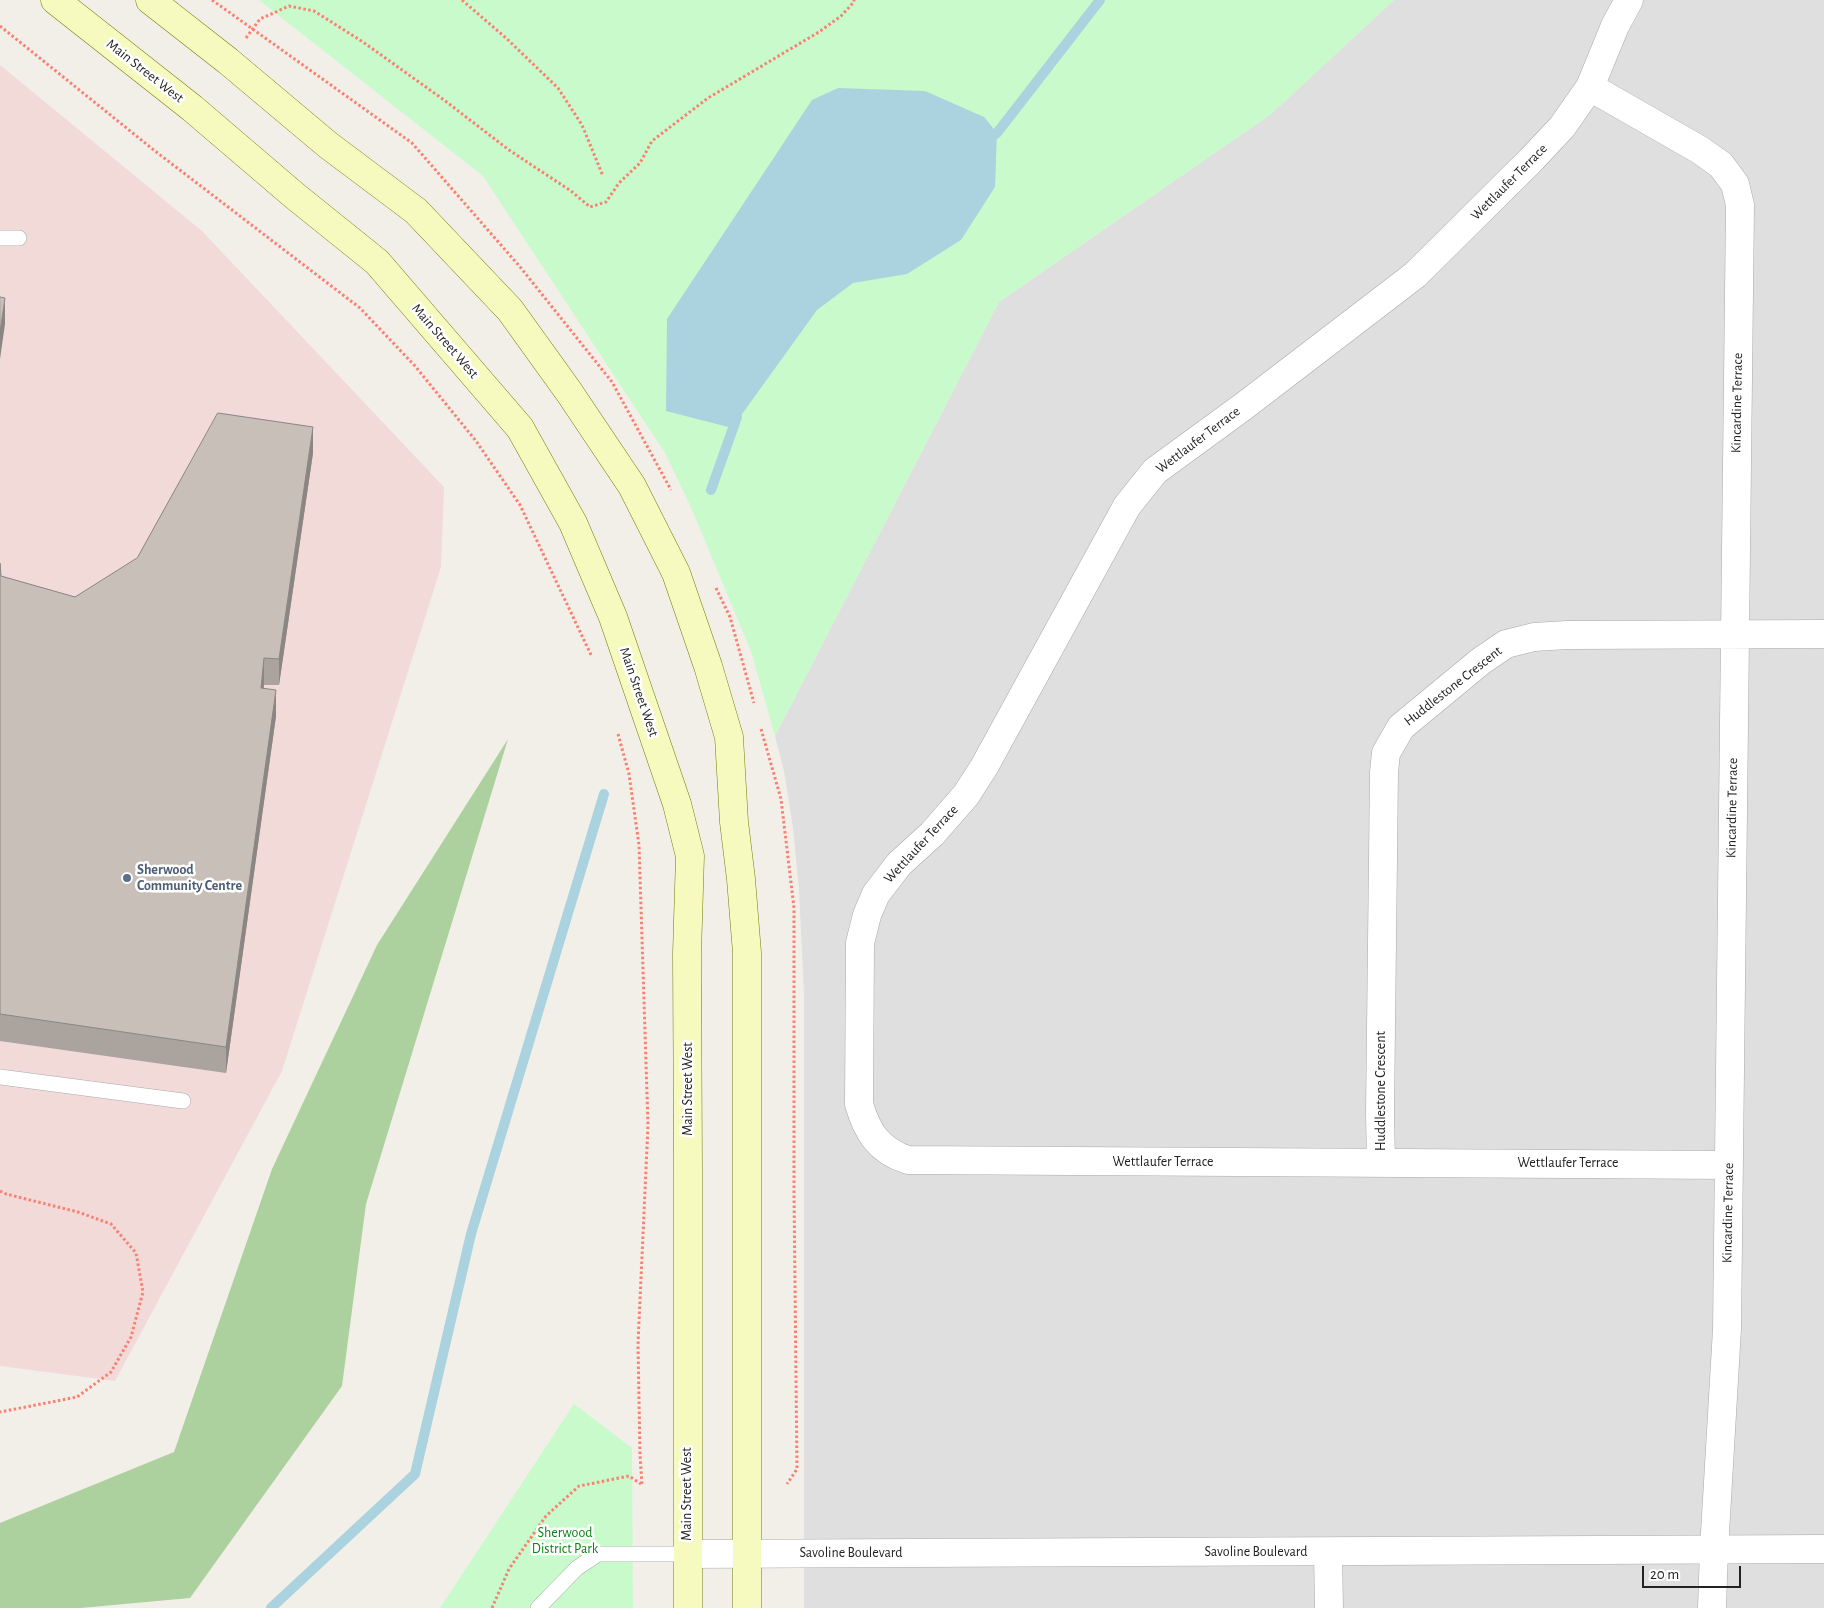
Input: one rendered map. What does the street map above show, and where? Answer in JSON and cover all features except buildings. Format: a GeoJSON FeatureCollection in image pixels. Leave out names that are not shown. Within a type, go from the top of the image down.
{"type":"FeatureCollection","features":[{"type":"Feature","properties":{"kind":"main road","name":"Main Street West"},"geometry":{"type":"LineString","coordinates":[[55,0],[192,108],[295,196],[377,262],[520,428],[573,523],[613,617],[677,804],[690,856],[687,953],[688,1608]]}},
{"type":"Feature","properties":{"kind":"main road"},"geometry":{"type":"LineString","coordinates":[[150,0],[228,61],[328,144],[416,211],[510,310],[569,392],[632,486],[676,574],[708,666],[729,738],[734,822],[746,944],[747,1608]]}},
{"type":"Feature","properties":{"kind":"street","name":"Wettlaufer Terrace"},"geometry":{"type":"LineString","coordinates":[[1629,0],[1615,26],[1590,87],[1562,127],[1531,160],[1415,275],[1244,406],[1155,471],[1127,506],[984,767],[966,795],[932,834],[900,864],[876,894],[867,915],[860,944],[859,1104],[864,1122],[877,1142],[894,1156],[908,1160],[938,1162],[1729,1165]]}},
{"type":"Feature","properties":{"kind":"street","name":"Kincardine Terrace"},"geometry":{"type":"LineString","coordinates":[[1590,87],[1722,164],[1735,184],[1740,205],[1727,1329],[1712,1608]]}},
{"type":"Feature","properties":{"kind":"street","name":"Huddlestone Crescent"},"geometry":{"type":"LineString","coordinates":[[1381,1163],[1384,772],[1386,753],[1401,726],[1506,644],[1534,637],[1567,635],[1824,634]]}},
{"type":"Feature","properties":{"kind":"street","name":"Savoline Boulevard"},"geometry":{"type":"LineString","coordinates":[[688,1554],[1824,1549]]}},
{"type":"Feature","properties":{"kind":"street"},"geometry":{"type":"LineString","coordinates":[[1328,1552],[1329,1608]]}},
{"type":"Feature","properties":{"kind":"lane"},"geometry":{"type":"LineString","coordinates":[[0,238],[19,238]]}},
{"type":"Feature","properties":{"kind":"lane"},"geometry":{"type":"LineString","coordinates":[[0,1078],[182,1101]]}},
{"type":"Feature","properties":{"kind":"lane"},"geometry":{"type":"LineString","coordinates":[[538,1608],[577,1568],[598,1554],[688,1554]]}},
{"type":"Feature","properties":{"kind":"path"},"geometry":{"type":"LineString","coordinates":[[462,0],[506,38],[558,88],[582,124],[603,176]]}},
{"type":"Feature","properties":{"kind":"path"},"geometry":{"type":"LineString","coordinates":[[228,61],[260,19],[289,6],[314,11],[363,42],[444,100],[509,150],[571,191],[590,207],[606,202],[620,183],[640,163],[652,141],[708,98],[819,32],[841,16],[854,0]]}},
{"type":"Feature","properties":{"kind":"path"},"geometry":{"type":"LineString","coordinates":[[0,26],[155,151],[360,308],[415,366],[476,441],[520,505],[593,660]]}},
{"type":"Feature","properties":{"kind":"path"},"geometry":{"type":"LineString","coordinates":[[492,1608],[510,1569],[546,1516],[579,1486],[629,1476],[642,1485],[638,1344],[648,1125],[639,845],[628,774],[616,730]]}},
{"type":"Feature","properties":{"kind":"path"},"geometry":{"type":"LineString","coordinates":[[0,1191],[78,1212],[111,1224],[136,1253],[143,1292],[131,1337],[111,1372],[77,1397],[0,1412]]}},
{"type":"Feature","properties":{"kind":"shaded area"},"geometry":{"type":"Polygon","coordinates":[[[1394,0],[1824,0],[1824,1608],[804,1608],[804,994],[799,890],[793,828],[784,771],[775,736],[999,302],[1271,114],[1394,0]]]}},
{"type":"Feature","properties":{"kind":"shaded area"},"geometry":{"type":"Polygon","coordinates":[[[0,65],[202,231],[444,487],[441,567],[282,1071],[115,1381],[0,1366],[0,65]]]}},
{"type":"Feature","properties":{"kind":"green space"},"geometry":{"type":"Polygon","coordinates":[[[259,0],[1394,0],[1271,114],[999,302],[775,736],[751,651],[690,505],[665,453],[483,176],[259,0]]]}},
{"type":"Feature","properties":{"kind":"green space"},"geometry":{"type":"Polygon","coordinates":[[[508,739],[366,1204],[342,1386],[190,1598],[81,1608],[0,1608],[0,1523],[174,1452],[272,1169],[377,945],[508,739]]]}},
{"type":"Feature","properties":{"kind":"green space","name":"Sherwood District Park"},"geometry":{"type":"Polygon","coordinates":[[[574,1404],[632,1448],[633,1608],[440,1608],[574,1404]]]}},
{"type":"Feature","properties":{"kind":"water"},"geometry":{"type":"Polygon","coordinates":[[[838,88],[925,91],[984,117],[997,133],[995,187],[961,240],[907,274],[853,283],[817,310],[732,428],[666,411],[667,319],[812,100],[838,88]]]}},
{"type":"Feature","properties":{"kind":"waterway"},"geometry":{"type":"LineString","coordinates":[[986,141],[997,133],[1100,0]]}},
{"type":"Feature","properties":{"kind":"waterway"},"geometry":{"type":"LineString","coordinates":[[711,490],[737,417]]}},
{"type":"Feature","properties":{"kind":"waterway"},"geometry":{"type":"LineString","coordinates":[[271,1608],[415,1474],[471,1234],[604,794]]}},
{"type":"Feature","properties":{"kind":"place","name":"Sherwood Community Centre"},"geometry":{"type":"Point","coordinates":[127,878]}}]}
